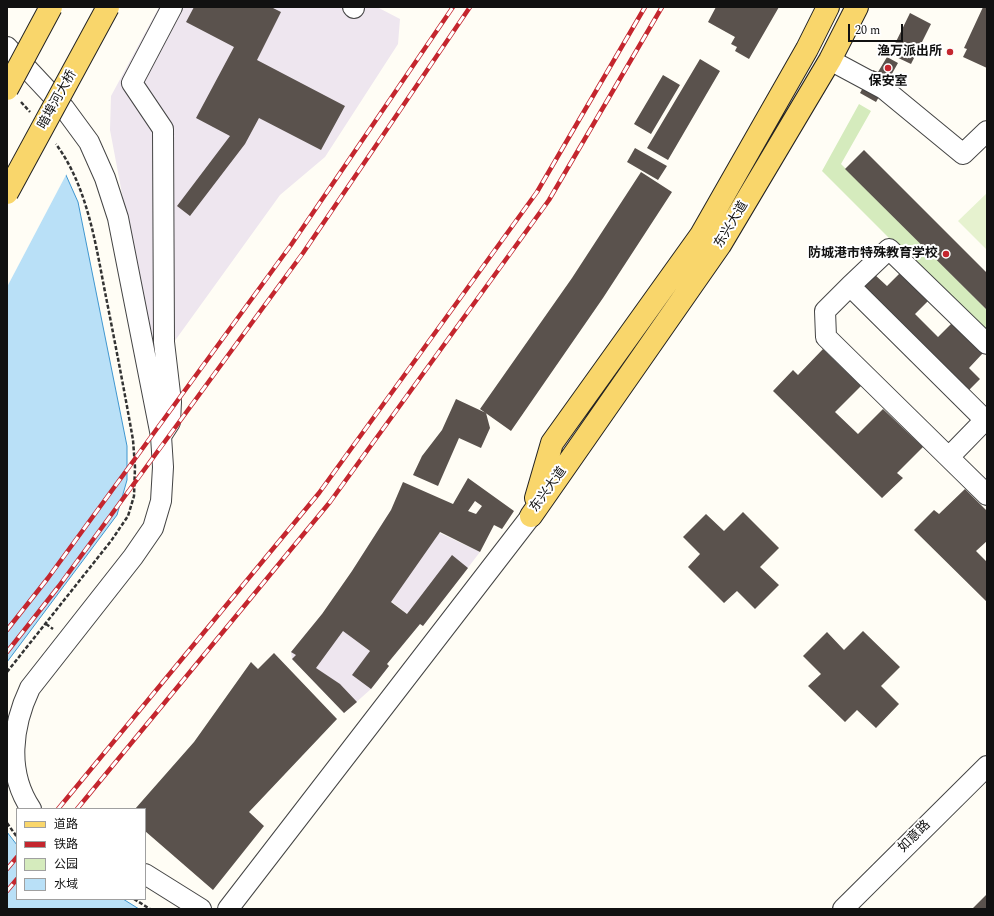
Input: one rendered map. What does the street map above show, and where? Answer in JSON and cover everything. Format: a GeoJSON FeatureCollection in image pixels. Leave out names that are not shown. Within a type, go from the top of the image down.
{"type":"FeatureCollection","features":[{"type":"Feature","properties":{"kind":"main road"},"geometry":{"type":"LineString","coordinates":[[12,94],[51,7]]}},
{"type":"Feature","properties":{"kind":"main road","name":"暗埠河大桥"},"geometry":{"type":"LineString","coordinates":[[7,193],[108,7]]}},
{"type":"Feature","properties":{"kind":"main road","name":"东兴大道"},"geometry":{"type":"LineString","coordinates":[[531,516],[552,444],[701,235],[807,49],[828,7]]}},
{"type":"Feature","properties":{"kind":"main road","name":"东兴大道"},"geometry":{"type":"LineString","coordinates":[[531,516],[720,246],[830,60],[857,7]]}},
{"type":"Feature","properties":{"kind":"street"},"geometry":{"type":"LineString","coordinates":[[161,436],[170,422],[171,402],[164,342],[163,128],[132,83],[172,7]]}},
{"type":"Feature","properties":{"kind":"street"},"geometry":{"type":"LineString","coordinates":[[7,47],[64,108],[89,142],[105,178],[118,218],[161,436],[163,467],[161,501],[153,528],[133,557],[30,688],[20,709],[14,738],[15,772],[26,802],[30,808]]}},
{"type":"Feature","properties":{"kind":"street"},"geometry":{"type":"LineString","coordinates":[[830,60],[884,89],[963,154],[987,131]]}},
{"type":"Feature","properties":{"kind":"street"},"geometry":{"type":"LineString","coordinates":[[987,344],[890,249],[825,311],[826,338],[987,495]]}},
{"type":"Feature","properties":{"kind":"street"},"geometry":{"type":"LineString","coordinates":[[850,286],[986,420],[949,458]]}},
{"type":"Feature","properties":{"kind":"street"},"geometry":{"type":"LineString","coordinates":[[228,909],[531,516]]}},
{"type":"Feature","properties":{"kind":"street","name":"如意路"},"geometry":{"type":"LineString","coordinates":[[844,909],[987,766]]}},
{"type":"Feature","properties":{"kind":"street"},"geometry":{"type":"LineString","coordinates":[[146,875],[201,909]]}},
{"type":"Feature","properties":{"kind":"path"},"geometry":{"type":"LineString","coordinates":[[12,94],[32,114]]}},
{"type":"Feature","properties":{"kind":"path"},"geometry":{"type":"LineString","coordinates":[[7,672],[111,541],[128,516],[134,496],[134,440],[92,224],[76,180],[65,156],[51,138]]}},
{"type":"Feature","properties":{"kind":"path"},"geometry":{"type":"LineString","coordinates":[[7,823],[16,836]]}},
{"type":"Feature","properties":{"kind":"path"},"geometry":{"type":"LineString","coordinates":[[136,900],[150,909]]}},
{"type":"Feature","properties":{"kind":"shaded area"},"geometry":{"type":"Polygon","coordinates":[[[159,7],[377,7],[400,19],[398,44],[325,157],[280,195],[174,342],[177,396],[163,411],[110,130],[111,96],[159,7]]]}},
{"type":"Feature","properties":{"kind":"shaded area"},"geometry":{"type":"Polygon","coordinates":[[[391,510],[480,552],[423,626],[352,571],[391,510]]]}},
{"type":"Feature","properties":{"kind":"shaded area"},"geometry":{"type":"Polygon","coordinates":[[[322,614],[389,666],[371,689],[344,713],[292,659],[291,652],[322,614]]]}},
{"type":"Feature","properties":{"kind":"green space"},"geometry":{"type":"Polygon","coordinates":[[[859,104],[871,111],[841,164],[987,310],[987,336],[822,171],[859,104]]]}},
{"type":"Feature","properties":{"kind":"green space"},"geometry":{"type":"Polygon","coordinates":[[[987,193],[987,250],[958,221],[987,193]]]}},
{"type":"Feature","properties":{"kind":"water"},"geometry":{"type":"Polygon","coordinates":[[[7,100],[61,164],[78,202],[127,446],[127,480],[117,515],[7,662],[7,100]]]}},
{"type":"Feature","properties":{"kind":"water"},"geometry":{"type":"Polygon","coordinates":[[[7,832],[16,844],[16,900],[125,900],[139,909],[7,909],[7,832]]]}},
{"type":"Feature","properties":{"kind":"pier"},"geometry":{"type":"Polygon","coordinates":[[[7,98],[62,162],[67,173],[7,287],[7,98]]]}},
{"type":"Feature","properties":{"kind":"building"},"geometry":{"type":"Polygon","coordinates":[[[194,7],[271,7],[281,12],[257,60],[345,106],[321,150],[259,118],[245,144],[190,216],[177,206],[230,136],[196,118],[234,47],[186,22],[194,7]]]}},
{"type":"Feature","properties":{"kind":"building"},"geometry":{"type":"Polygon","coordinates":[[[716,7],[779,7],[749,59],[735,51],[737,47],[731,44],[735,37],[708,22],[716,7]]]}},
{"type":"Feature","properties":{"kind":"building"},"geometry":{"type":"Polygon","coordinates":[[[983,7],[987,7],[987,68],[963,57],[967,49],[964,48],[983,7]]]}},
{"type":"Feature","properties":{"kind":"building"},"geometry":{"type":"Polygon","coordinates":[[[910,13],[931,24],[911,64],[890,54],[910,13]]]}},
{"type":"Feature","properties":{"kind":"building"},"geometry":{"type":"Polygon","coordinates":[[[887,57],[898,63],[876,102],[860,93],[873,70],[878,72],[887,57]]]}},
{"type":"Feature","properties":{"kind":"building"},"geometry":{"type":"Polygon","coordinates":[[[700,59],[720,71],[668,160],[647,148],[700,59]]]}},
{"type":"Feature","properties":{"kind":"building"},"geometry":{"type":"Polygon","coordinates":[[[663,75],[680,85],[651,134],[634,124],[663,75]]]}},
{"type":"Feature","properties":{"kind":"building"},"geometry":{"type":"Polygon","coordinates":[[[635,148],[667,166],[658,180],[627,162],[635,148]]]}},
{"type":"Feature","properties":{"kind":"building"},"geometry":{"type":"Polygon","coordinates":[[[864,150],[987,273],[987,310],[845,169],[864,150]]]}},
{"type":"Feature","properties":{"kind":"building"},"geometry":{"type":"Polygon","coordinates":[[[641,172],[672,192],[603,298],[511,431],[480,409],[572,278],[641,172]]]}},
{"type":"Feature","properties":{"kind":"building"},"geometry":{"type":"Polygon","coordinates":[[[901,272],[929,300],[915,314],[938,337],[952,323],[983,353],[969,368],[980,379],[967,392],[861,287],[874,274],[887,286],[901,272]]]}},
{"type":"Feature","properties":{"kind":"building"},"geometry":{"type":"Polygon","coordinates":[[[823,349],[861,386],[835,412],[858,434],[883,409],[923,447],[897,473],[903,478],[882,498],[773,391],[793,370],[798,375],[823,349]]]}},
{"type":"Feature","properties":{"kind":"building"},"geometry":{"type":"Polygon","coordinates":[[[456,399],[486,413],[490,428],[481,448],[459,438],[438,486],[413,475],[422,456],[442,430],[456,399]]]}},
{"type":"Feature","properties":{"kind":"building"},"geometry":{"type":"Polygon","coordinates":[[[468,478],[514,511],[502,529],[494,525],[480,552],[440,532],[391,602],[407,614],[452,555],[468,568],[423,626],[420,624],[387,664],[389,666],[371,689],[352,675],[370,651],[343,631],[316,668],[340,684],[357,702],[344,713],[292,659],[296,655],[291,652],[322,614],[352,571],[391,510],[403,482],[453,504],[468,478]],[[475,501],[468,511],[476,514],[482,506],[475,501]]]}},
{"type":"Feature","properties":{"kind":"building"},"geometry":{"type":"Polygon","coordinates":[[[965,489],[987,511],[987,541],[976,551],[987,562],[987,602],[914,530],[934,510],[939,514],[965,489]]]}},
{"type":"Feature","properties":{"kind":"building"},"geometry":{"type":"Polygon","coordinates":[[[743,512],[779,548],[760,567],[779,585],[755,609],[737,591],[724,603],[688,567],[700,554],[683,537],[706,514],[724,531],[743,512]]]}},
{"type":"Feature","properties":{"kind":"building"},"geometry":{"type":"Polygon","coordinates":[[[863,631],[900,667],[881,686],[899,704],[876,728],[857,710],[845,722],[808,686],[821,674],[803,656],[827,632],[844,650],[863,631]]]}},
{"type":"Feature","properties":{"kind":"building"},"geometry":{"type":"Polygon","coordinates":[[[274,653],[337,719],[249,812],[264,826],[213,890],[146,832],[146,808],[136,808],[194,742],[251,662],[258,669],[274,653]]]}},
{"type":"Feature","properties":{"kind":"building"},"geometry":{"type":"Polygon","coordinates":[[[987,894],[987,909],[972,909],[987,894]]]}},
{"type":"Feature","properties":{"kind":"railway"},"geometry":{"type":"LineString","coordinates":[[7,630],[48,578],[291,245],[453,7]]}},
{"type":"Feature","properties":{"kind":"railway"},"geometry":{"type":"LineString","coordinates":[[7,652],[59,586],[303,253],[470,7]]}},
{"type":"Feature","properties":{"kind":"railway"},"geometry":{"type":"LineString","coordinates":[[59,808],[319,493],[537,192],[645,7]]}},
{"type":"Feature","properties":{"kind":"railway"},"geometry":{"type":"LineString","coordinates":[[78,808],[330,502],[549,200],[662,7]]}},
{"type":"Feature","properties":{"kind":"railway"},"geometry":{"type":"LineString","coordinates":[[7,869],[16,858]]}},
{"type":"Feature","properties":{"kind":"railway"},"geometry":{"type":"LineString","coordinates":[[7,891],[16,880]]}},
{"type":"Feature","properties":{"kind":"place","name":"渔万派出所"},"geometry":{"type":"Point","coordinates":[950,52]}},
{"type":"Feature","properties":{"kind":"place","name":"保安室"},"geometry":{"type":"Point","coordinates":[888,68]}},
{"type":"Feature","properties":{"kind":"place","name":"防城港市特殊教育学校"},"geometry":{"type":"Point","coordinates":[946,254]}}]}
